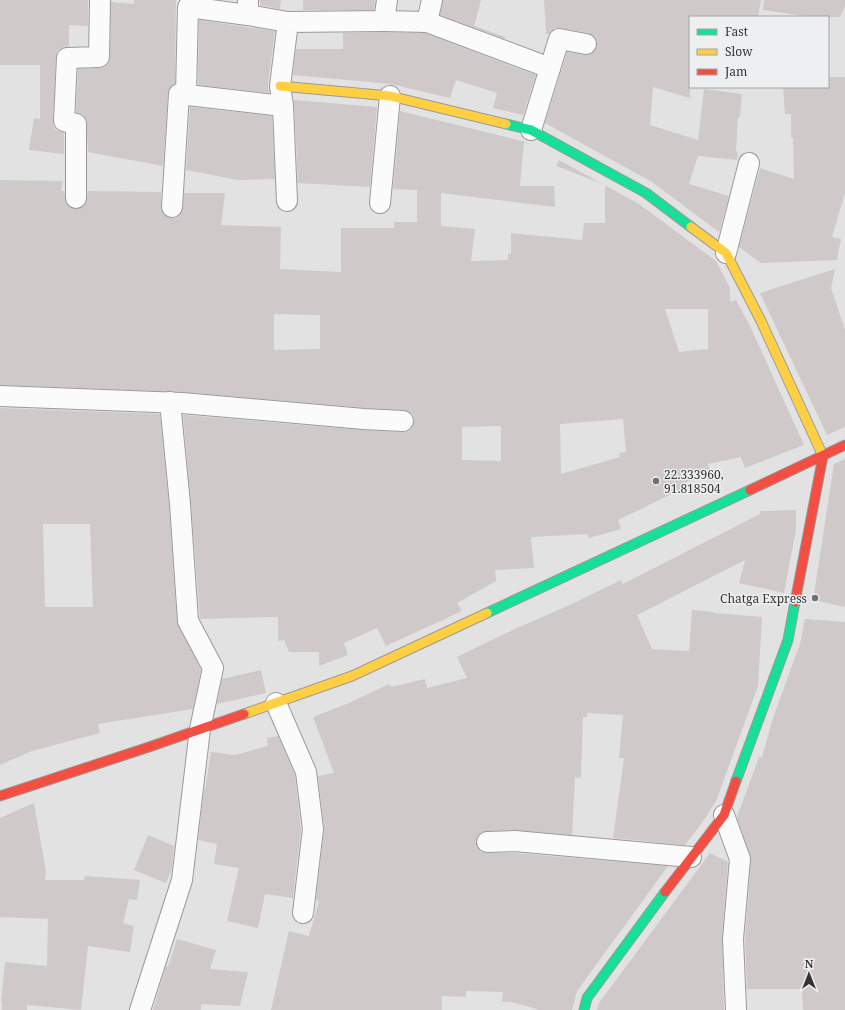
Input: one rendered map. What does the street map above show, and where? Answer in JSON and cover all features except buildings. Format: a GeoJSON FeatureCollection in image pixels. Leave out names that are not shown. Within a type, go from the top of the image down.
{"type":"FeatureCollection","features":[{"type":"Feature","properties":{"kind":"street"},"geometry":{"type":"LineString","coordinates":[[76,198],[76,124],[64,122],[67,58],[99,57],[100,0]]}},
{"type":"Feature","properties":{"kind":"street"},"geometry":{"type":"LineString","coordinates":[[384,21],[387,0]]}},
{"type":"Feature","properties":{"kind":"street"},"geometry":{"type":"LineString","coordinates":[[427,22],[432,0]]}},
{"type":"Feature","properties":{"kind":"street"},"geometry":{"type":"LineString","coordinates":[[186,94],[188,7],[248,7],[288,22],[427,22],[550,68]]}},
{"type":"Feature","properties":{"kind":"street"},"geometry":{"type":"LineString","coordinates":[[287,201],[280,86],[288,22]]}},
{"type":"Feature","properties":{"kind":"street"},"geometry":{"type":"LineString","coordinates":[[531,130],[559,39],[586,44]]}},
{"type":"Feature","properties":{"kind":"street"},"geometry":{"type":"LineString","coordinates":[[280,86],[390,96],[531,130],[646,193],[726,254],[760,321],[823,456],[788,640],[724,815],[691,857],[587,998],[584,1010]]}},
{"type":"Feature","properties":{"kind":"street"},"geometry":{"type":"LineString","coordinates":[[172,207],[179,94],[282,106]]}},
{"type":"Feature","properties":{"kind":"street"},"geometry":{"type":"LineString","coordinates":[[380,203],[390,96]]}},
{"type":"Feature","properties":{"kind":"street"},"geometry":{"type":"LineString","coordinates":[[726,254],[749,162]]}},
{"type":"Feature","properties":{"kind":"street"},"geometry":{"type":"LineString","coordinates":[[0,396],[170,402],[403,421]]}},
{"type":"Feature","properties":{"kind":"street"},"geometry":{"type":"LineString","coordinates":[[140,1010],[182,880],[200,729],[213,668],[188,621],[180,504],[170,402]]}},
{"type":"Feature","properties":{"kind":"street"},"geometry":{"type":"LineString","coordinates":[[0,796],[149,747],[352,676],[845,445]]}},
{"type":"Feature","properties":{"kind":"street"},"geometry":{"type":"LineString","coordinates":[[276,703],[306,772],[313,829],[303,913]]}},
{"type":"Feature","properties":{"kind":"street"},"geometry":{"type":"LineString","coordinates":[[724,815],[740,858],[732,938],[736,1010]]}},
{"type":"Feature","properties":{"kind":"street"},"geometry":{"type":"LineString","coordinates":[[487,842],[515,841],[691,857]]}},
{"type":"Feature","properties":{"kind":"traffic: fast"},"geometry":{"type":"LineString","coordinates":[[506,124],[531,130],[646,193],[691,227]]}},
{"type":"Feature","properties":{"kind":"traffic: fast"},"geometry":{"type":"LineString","coordinates":[[487,613],[750,490]]}},
{"type":"Feature","properties":{"kind":"traffic: fast"},"geometry":{"type":"LineString","coordinates":[[736,781],[788,640],[795,602]]}},
{"type":"Feature","properties":{"kind":"traffic: fast"},"geometry":{"type":"LineString","coordinates":[[584,1010],[587,998],[665,892]]}},
{"type":"Feature","properties":{"kind":"traffic: slow"},"geometry":{"type":"LineString","coordinates":[[280,86],[390,96],[506,124]]}},
{"type":"Feature","properties":{"kind":"traffic: slow"},"geometry":{"type":"LineString","coordinates":[[691,227],[726,253],[761,321],[823,456]]}},
{"type":"Feature","properties":{"kind":"traffic: slow"},"geometry":{"type":"LineString","coordinates":[[244,714],[352,676],[487,613]]}},
{"type":"Feature","properties":{"kind":"traffic: jam"},"geometry":{"type":"LineString","coordinates":[[750,490],[845,445]]}},
{"type":"Feature","properties":{"kind":"traffic: jam"},"geometry":{"type":"LineString","coordinates":[[795,602],[823,456]]}},
{"type":"Feature","properties":{"kind":"traffic: jam"},"geometry":{"type":"LineString","coordinates":[[0,796],[244,714]]}},
{"type":"Feature","properties":{"kind":"traffic: jam"},"geometry":{"type":"LineString","coordinates":[[665,892],[724,815],[736,781]]}},
{"type":"Feature","properties":{"kind":"place","name":"22.333960, 91.818504"},"geometry":{"type":"Point","coordinates":[656,481]}},
{"type":"Feature","properties":{"kind":"place","name":"Chatga Express"},"geometry":{"type":"Point","coordinates":[815,598]}}]}
